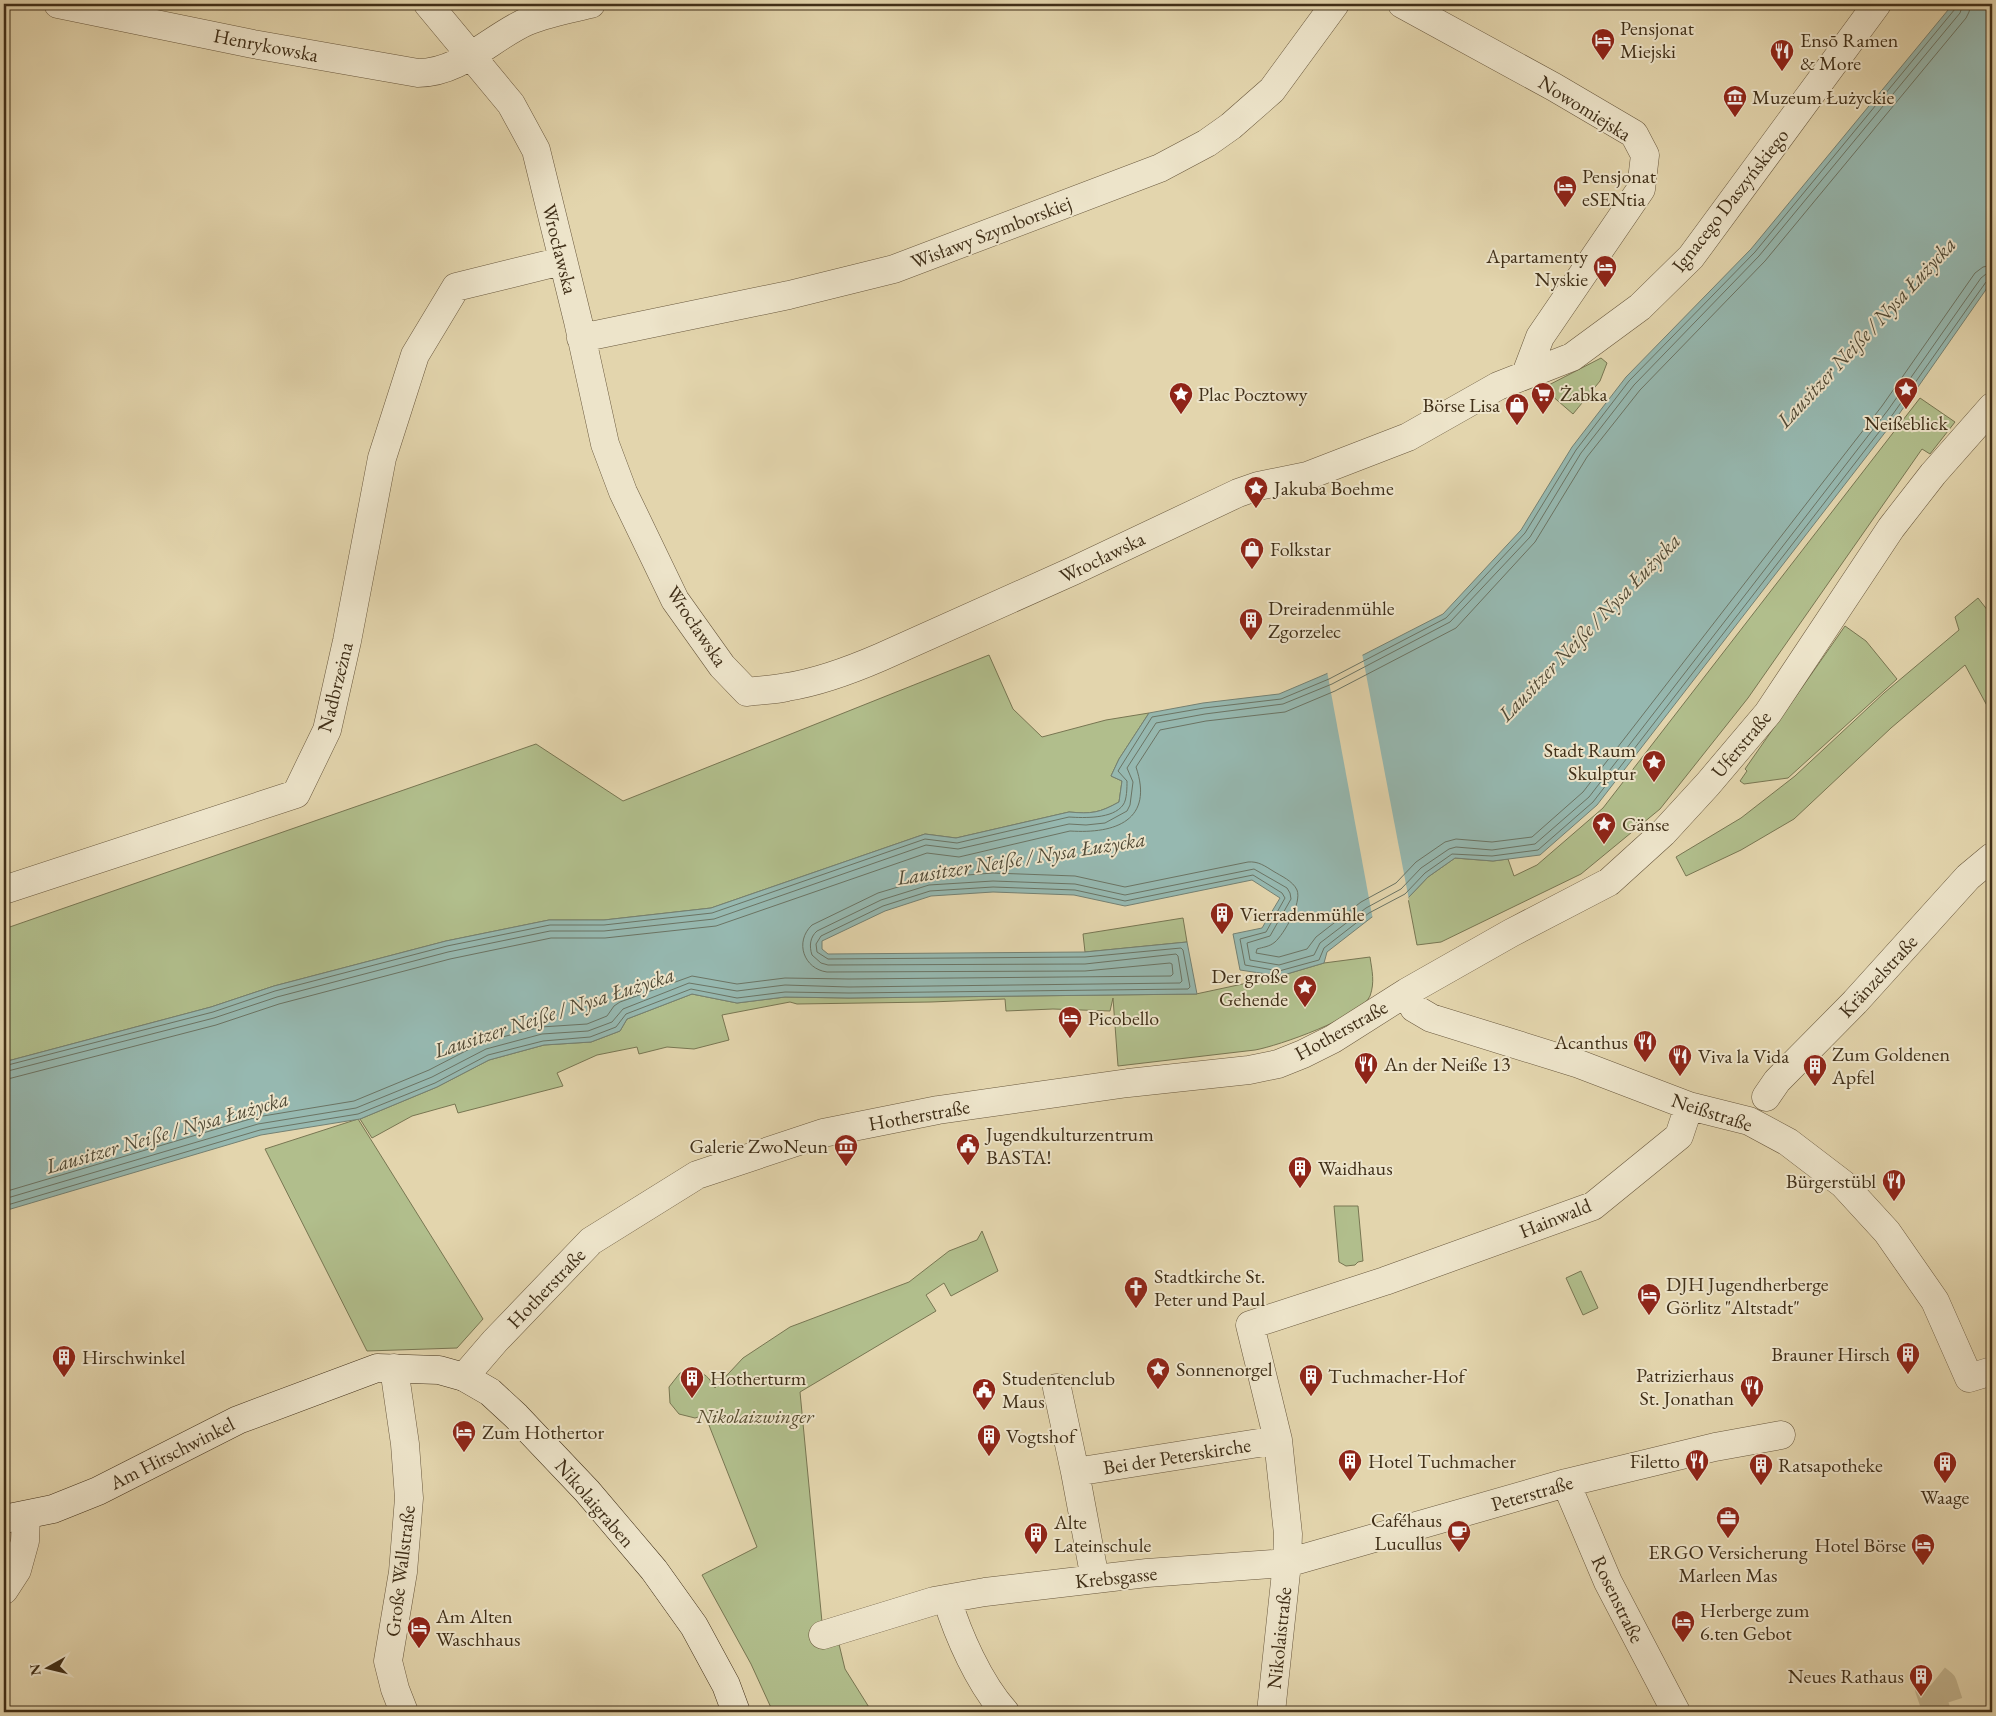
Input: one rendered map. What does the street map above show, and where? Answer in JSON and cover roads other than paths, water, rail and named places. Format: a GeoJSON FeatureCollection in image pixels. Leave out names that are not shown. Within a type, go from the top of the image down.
{"type":"FeatureCollection","features":[{"type":"Feature","properties":{"kind":"street","name":"Henrykowska"},"geometry":{"type":"LineString","coordinates":[[58,4],[253,44],[418,73],[437,72],[471,55]]}},
{"type":"Feature","properties":{"kind":"street","name":"Wrocławska"},"geometry":{"type":"LineString","coordinates":[[428,4],[511,104],[536,150],[605,444],[623,492],[675,600],[722,666],[747,692],[787,687],[854,668],[966,620],[1238,493],[1258,486],[1308,476]]}},
{"type":"Feature","properties":{"kind":"street"},"geometry":{"type":"LineString","coordinates":[[471,55],[525,13],[591,4]]}},
{"type":"Feature","properties":{"kind":"street","name":"Wisławy Szymborskiej"},"geometry":{"type":"LineString","coordinates":[[581,338],[789,295],[894,269],[1160,168],[1215,138],[1272,90],[1335,4]]}},
{"type":"Feature","properties":{"kind":"street","name":"Nowomiejska"},"geometry":{"type":"LineString","coordinates":[[1402,4],[1554,87],[1634,134],[1646,155],[1641,189],[1540,338],[1526,374]]}},
{"type":"Feature","properties":{"kind":"street","name":"Ignacego Daszyńskiego"},"geometry":{"type":"LineString","coordinates":[[1308,476],[1382,448],[1408,436],[1498,386],[1572,357],[1640,307],[1692,257],[1877,4]]}},
{"type":"Feature","properties":{"kind":"street","name":"Nadbrzeżna"},"geometry":{"type":"LineString","coordinates":[[4,890],[296,794],[327,730],[347,641],[382,458],[415,355],[456,287],[562,261]]}},
{"type":"Feature","properties":{"kind":"street","name":"Uferstraße"},"geometry":{"type":"LineString","coordinates":[[1407,992],[1511,933],[1609,882],[1663,833],[1708,784],[1768,713],[1891,528],[1933,474],[1992,407]]}},
{"type":"Feature","properties":{"kind":"street","name":"Kränzelstraße"},"geometry":{"type":"LineString","coordinates":[[1749,1121],[1777,1081],[1855,1002],[1968,877],[1992,857]]}},
{"type":"Feature","properties":{"kind":"street","name":"Neißstraße"},"geometry":{"type":"LineString","coordinates":[[1407,992],[1414,1008],[1431,1018],[1579,1064],[1689,1106],[1749,1121],[1788,1142],[1843,1184],[1887,1232],[1935,1301],[1969,1378],[1986,1373]]}},
{"type":"Feature","properties":{"kind":"street","name":"Hotherstraße"},"geometry":{"type":"LineString","coordinates":[[464,1376],[591,1241],[697,1175],[823,1133],[938,1110],[1128,1083],[1249,1070],[1278,1064],[1333,1039],[1407,992]]}},
{"type":"Feature","properties":{"kind":"street","name":"Hainwald"},"geometry":{"type":"LineString","coordinates":[[1385,1281],[1592,1206],[1679,1136],[1689,1106]]}},
{"type":"Feature","properties":{"kind":"street","name":"Bei der Peterskirche"},"geometry":{"type":"LineString","coordinates":[[1287,1564],[1288,1534],[1278,1440],[1250,1325],[1385,1281]]}},
{"type":"Feature","properties":{"kind":"street","name":"Am Hirschwinkel"},"geometry":{"type":"LineString","coordinates":[[4,1590],[17,1570],[25,1541],[15,1517],[52,1509],[98,1491],[238,1420],[265,1409],[376,1368],[394,1368]]}},
{"type":"Feature","properties":{"kind":"street","name":"Nikolaigraben"},"geometry":{"type":"LineString","coordinates":[[394,1368],[439,1370],[464,1376],[490,1392],[516,1416],[587,1491],[654,1570],[694,1626],[726,1685],[736,1712]]}},
{"type":"Feature","properties":{"kind":"street","name":"Große Wallstraße"},"geometry":{"type":"LineString","coordinates":[[394,1368],[405,1444],[409,1498],[403,1572],[388,1661],[395,1689],[404,1712]]}},
{"type":"Feature","properties":{"kind":"street"},"geometry":{"type":"LineString","coordinates":[[1057,1388],[1075,1472],[1094,1578]]}},
{"type":"Feature","properties":{"kind":"street","name":"Peterstraße"},"geometry":{"type":"LineString","coordinates":[[1287,1564],[1566,1482],[1715,1447],[1781,1435]]}},
{"type":"Feature","properties":{"kind":"street","name":"Bei der Peterskirche"},"geometry":{"type":"LineString","coordinates":[[1075,1472],[1278,1440]]}},
{"type":"Feature","properties":{"kind":"street","name":"Rosenstraße"},"geometry":{"type":"LineString","coordinates":[[1566,1482],[1608,1582],[1676,1712]]}},
{"type":"Feature","properties":{"kind":"street","name":"Krebsgasse"},"geometry":{"type":"LineString","coordinates":[[823,1635],[947,1598],[1094,1578],[1287,1564]]}},
{"type":"Feature","properties":{"kind":"street","name":"Nikolaistraße"},"geometry":{"type":"LineString","coordinates":[[1271,1712],[1287,1564]]}},
{"type":"Feature","properties":{"kind":"street"},"geometry":{"type":"LineString","coordinates":[[947,1598],[957,1631],[984,1681],[1005,1712]]}},
{"type":"Feature","properties":{"kind":"water","name":"Lausitzer Neiße / Nysa Łużycka"},"geometry":{"type":"Polygon","coordinates":[[[1953,4],[1992,4],[1992,281],[1897,417],[1597,805],[1540,855],[1493,861],[1455,858],[1428,877],[1408,898],[1372,917],[1327,952],[1324,963],[1280,976],[1240,970],[1233,934],[1262,928],[1280,898],[1252,880],[1125,906],[1074,895],[993,892],[931,896],[885,911],[822,941],[822,949],[828,954],[1085,952],[1187,942],[1197,994],[785,997],[737,1003],[692,994],[627,1019],[620,1031],[591,1042],[544,1045],[489,1060],[437,1087],[360,1119],[261,1135],[4,1211],[4,1062],[211,1007],[274,986],[446,941],[549,920],[604,920],[711,908],[925,834],[956,838],[1069,812],[1090,813],[1100,811],[1119,802],[1122,781],[1111,776],[1119,759],[1149,713],[1203,703],[1279,694],[1326,674],[1443,614],[1521,530],[1572,447],[1626,377],[1751,249],[1953,4]]]}},
{"type":"Feature","properties":{"kind":"tunnel"},"geometry":{"type":"LineString","coordinates":[[1937,1712],[1929,1689],[1933,1676],[1943,1684],[1952,1712]]}},
{"type":"Feature","properties":{"kind":"place","name":"Pensjonat Miejski"},"geometry":{"type":"Point","coordinates":[1603,61]}},
{"type":"Feature","properties":{"kind":"place","name":"Ensō Ramen & More"},"geometry":{"type":"Point","coordinates":[1782,72]}},
{"type":"Feature","properties":{"kind":"place","name":"Muzeum Łużyckie"},"geometry":{"type":"Point","coordinates":[1735,118]}},
{"type":"Feature","properties":{"kind":"place","name":"Pensjonat eSENtia"},"geometry":{"type":"Point","coordinates":[1565,208]}},
{"type":"Feature","properties":{"kind":"place","name":"Apartamenty Nyskie"},"geometry":{"type":"Point","coordinates":[1605,288]}},
{"type":"Feature","properties":{"kind":"place","name":"Neißeblick"},"geometry":{"type":"Point","coordinates":[1906,410]}},
{"type":"Feature","properties":{"kind":"place","name":"Plac Pocztowy"},"geometry":{"type":"Point","coordinates":[1181,415]}},
{"type":"Feature","properties":{"kind":"place","name":"Żabka"},"geometry":{"type":"Point","coordinates":[1543,415]}},
{"type":"Feature","properties":{"kind":"place","name":"Börse Lisa"},"geometry":{"type":"Point","coordinates":[1517,426]}},
{"type":"Feature","properties":{"kind":"place","name":"Jakuba Boehme"},"geometry":{"type":"Point","coordinates":[1256,509]}},
{"type":"Feature","properties":{"kind":"place","name":"Folkstar"},"geometry":{"type":"Point","coordinates":[1252,570]}},
{"type":"Feature","properties":{"kind":"place","name":"Dreiradenmühle Zgorzelec"},"geometry":{"type":"Point","coordinates":[1251,641]}},
{"type":"Feature","properties":{"kind":"place","name":"Stadt Raum Skulptur"},"geometry":{"type":"Point","coordinates":[1654,783]}},
{"type":"Feature","properties":{"kind":"place","name":"Gänse"},"geometry":{"type":"Point","coordinates":[1604,845]}},
{"type":"Feature","properties":{"kind":"place","name":"Vierradenmühle"},"geometry":{"type":"Point","coordinates":[1222,935]}},
{"type":"Feature","properties":{"kind":"place","name":"Der große Gehende"},"geometry":{"type":"Point","coordinates":[1305,1008]}},
{"type":"Feature","properties":{"kind":"place","name":"Picobello"},"geometry":{"type":"Point","coordinates":[1070,1039]}},
{"type":"Feature","properties":{"kind":"place","name":"Acanthus"},"geometry":{"type":"Point","coordinates":[1645,1063]}},
{"type":"Feature","properties":{"kind":"place","name":"Viva la Vida"},"geometry":{"type":"Point","coordinates":[1680,1077]}},
{"type":"Feature","properties":{"kind":"place","name":"An der Neiße 13"},"geometry":{"type":"Point","coordinates":[1366,1085]}},
{"type":"Feature","properties":{"kind":"place","name":"Zum Goldenen Apfel"},"geometry":{"type":"Point","coordinates":[1815,1087]}},
{"type":"Feature","properties":{"kind":"place","name":"Jugendkulturzentrum BASTA!"},"geometry":{"type":"Point","coordinates":[968,1166]}},
{"type":"Feature","properties":{"kind":"place","name":"Galerie ZwoNeun"},"geometry":{"type":"Point","coordinates":[846,1167]}},
{"type":"Feature","properties":{"kind":"place","name":"Waidhaus"},"geometry":{"type":"Point","coordinates":[1300,1189]}},
{"type":"Feature","properties":{"kind":"place","name":"Bürgerstübl"},"geometry":{"type":"Point","coordinates":[1894,1202]}},
{"type":"Feature","properties":{"kind":"place","name":"Stadtkirche St. Peter und Paul"},"geometry":{"type":"Point","coordinates":[1136,1309]}},
{"type":"Feature","properties":{"kind":"place","name":"DJH Jugendherberge Görlitz \"Altstadt\""},"geometry":{"type":"Point","coordinates":[1649,1316]}},
{"type":"Feature","properties":{"kind":"place","name":"Brauner Hirsch"},"geometry":{"type":"Point","coordinates":[1908,1375]}},
{"type":"Feature","properties":{"kind":"place","name":"Hirschwinkel"},"geometry":{"type":"Point","coordinates":[64,1378]}},
{"type":"Feature","properties":{"kind":"place","name":"Sonnenorgel"},"geometry":{"type":"Point","coordinates":[1158,1390]}},
{"type":"Feature","properties":{"kind":"place","name":"Tuchmacher-Hof"},"geometry":{"type":"Point","coordinates":[1311,1397]}},
{"type":"Feature","properties":{"kind":"place","name":"Hotherturm"},"geometry":{"type":"Point","coordinates":[692,1399]}},
{"type":"Feature","properties":{"kind":"place","name":"Patrizierhaus St. Jonathan"},"geometry":{"type":"Point","coordinates":[1752,1408]}},
{"type":"Feature","properties":{"kind":"place","name":"Studentenclub Maus"},"geometry":{"type":"Point","coordinates":[984,1411]}},
{"type":"Feature","properties":{"kind":"place","name":"Zum Hothertor"},"geometry":{"type":"Point","coordinates":[464,1453]}},
{"type":"Feature","properties":{"kind":"place","name":"Vogtshof"},"geometry":{"type":"Point","coordinates":[989,1457]}},
{"type":"Feature","properties":{"kind":"place","name":"Hotel Tuchmacher"},"geometry":{"type":"Point","coordinates":[1350,1482]}},
{"type":"Feature","properties":{"kind":"place","name":"Filetto"},"geometry":{"type":"Point","coordinates":[1697,1482]}},
{"type":"Feature","properties":{"kind":"place","name":"Waage"},"geometry":{"type":"Point","coordinates":[1945,1484]}},
{"type":"Feature","properties":{"kind":"place","name":"Ratsapotheke"},"geometry":{"type":"Point","coordinates":[1761,1486]}},
{"type":"Feature","properties":{"kind":"place","name":"ERGO Versicherung Marleen Mas"},"geometry":{"type":"Point","coordinates":[1728,1539]}},
{"type":"Feature","properties":{"kind":"place","name":"Caféhaus Lucullus"},"geometry":{"type":"Point","coordinates":[1459,1553]}},
{"type":"Feature","properties":{"kind":"place","name":"Alte Lateinschule"},"geometry":{"type":"Point","coordinates":[1036,1555]}},
{"type":"Feature","properties":{"kind":"place","name":"Hotel Börse"},"geometry":{"type":"Point","coordinates":[1923,1566]}},
{"type":"Feature","properties":{"kind":"place","name":"Herberge zum 6.ten Gebot"},"geometry":{"type":"Point","coordinates":[1683,1643]}},
{"type":"Feature","properties":{"kind":"place","name":"Am Alten Waschhaus"},"geometry":{"type":"Point","coordinates":[419,1649]}},
{"type":"Feature","properties":{"kind":"place","name":"Neues Rathaus"},"geometry":{"type":"Point","coordinates":[1921,1697]}},
{"type":"Feature","properties":{"kind":"park label","name":"Nikolaizwinger"},"geometry":{"type":"Point","coordinates":[755,1416]}}]}
